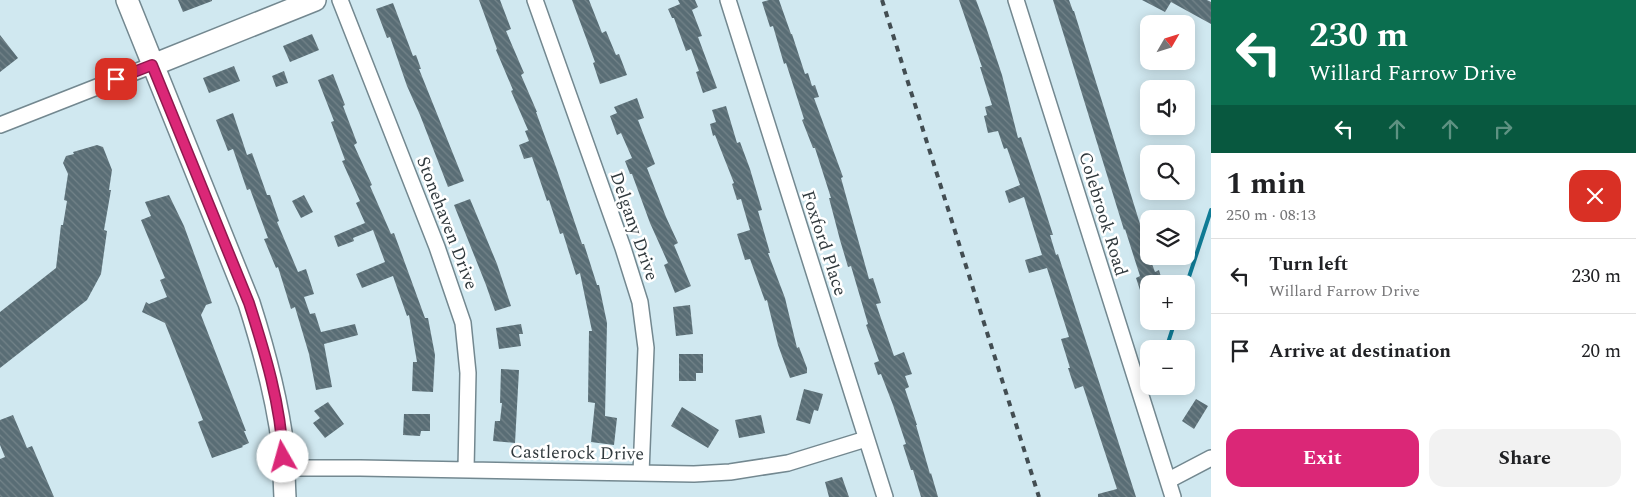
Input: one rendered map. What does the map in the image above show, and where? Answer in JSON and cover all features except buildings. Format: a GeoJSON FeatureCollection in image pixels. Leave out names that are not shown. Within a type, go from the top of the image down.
{"type":"FeatureCollection","features":[{"type":"Feature","properties":{"kind":"street"},"geometry":{"type":"LineString","coordinates":[[127,0],[249,303],[262,344],[273,390],[282,446],[284,497]]}},
{"type":"Feature","properties":{"kind":"street"},"geometry":{"type":"LineString","coordinates":[[0,125],[316,0]]}},
{"type":"Feature","properties":{"kind":"street","name":"Stonehaven Drive"},"geometry":{"type":"LineString","coordinates":[[340,0],[437,247],[463,322],[468,374],[466,470]]}},
{"type":"Feature","properties":{"kind":"street","name":"Delgany Drive"},"geometry":{"type":"LineString","coordinates":[[535,0],[623,248],[640,302],[646,348],[641,473]]}},
{"type":"Feature","properties":{"kind":"street","name":"Foxford Place"},"geometry":{"type":"LineString","coordinates":[[728,0],[885,497]]}},
{"type":"Feature","properties":{"kind":"street","name":"Colebrook Road"},"geometry":{"type":"LineString","coordinates":[[1016,0],[1173,497]]}},
{"type":"Feature","properties":{"kind":"street","name":"Castlerock Drive"},"geometry":{"type":"LineString","coordinates":[[284,468],[694,474],[750,470],[788,463],[866,439]]}},
{"type":"Feature","properties":{"kind":"street"},"geometry":{"type":"LineString","coordinates":[[1169,480],[1211,458]]}},
{"type":"Feature","properties":{"kind":"waterway"},"geometry":{"type":"LineString","coordinates":[[1190,275],[1211,210]]}},
{"type":"Feature","properties":{"kind":"waterway"},"geometry":{"type":"LineString","coordinates":[[1169,340],[1172,330]]}},
{"type":"Feature","properties":{"kind":"railway"},"geometry":{"type":"LineString","coordinates":[[882,0],[1039,497]]}},
{"type":"Feature","properties":{"kind":"route"},"geometry":{"type":"LineString","coordinates":[[116,79],[152,65],[249,303],[268,364],[283,457]]}}]}
